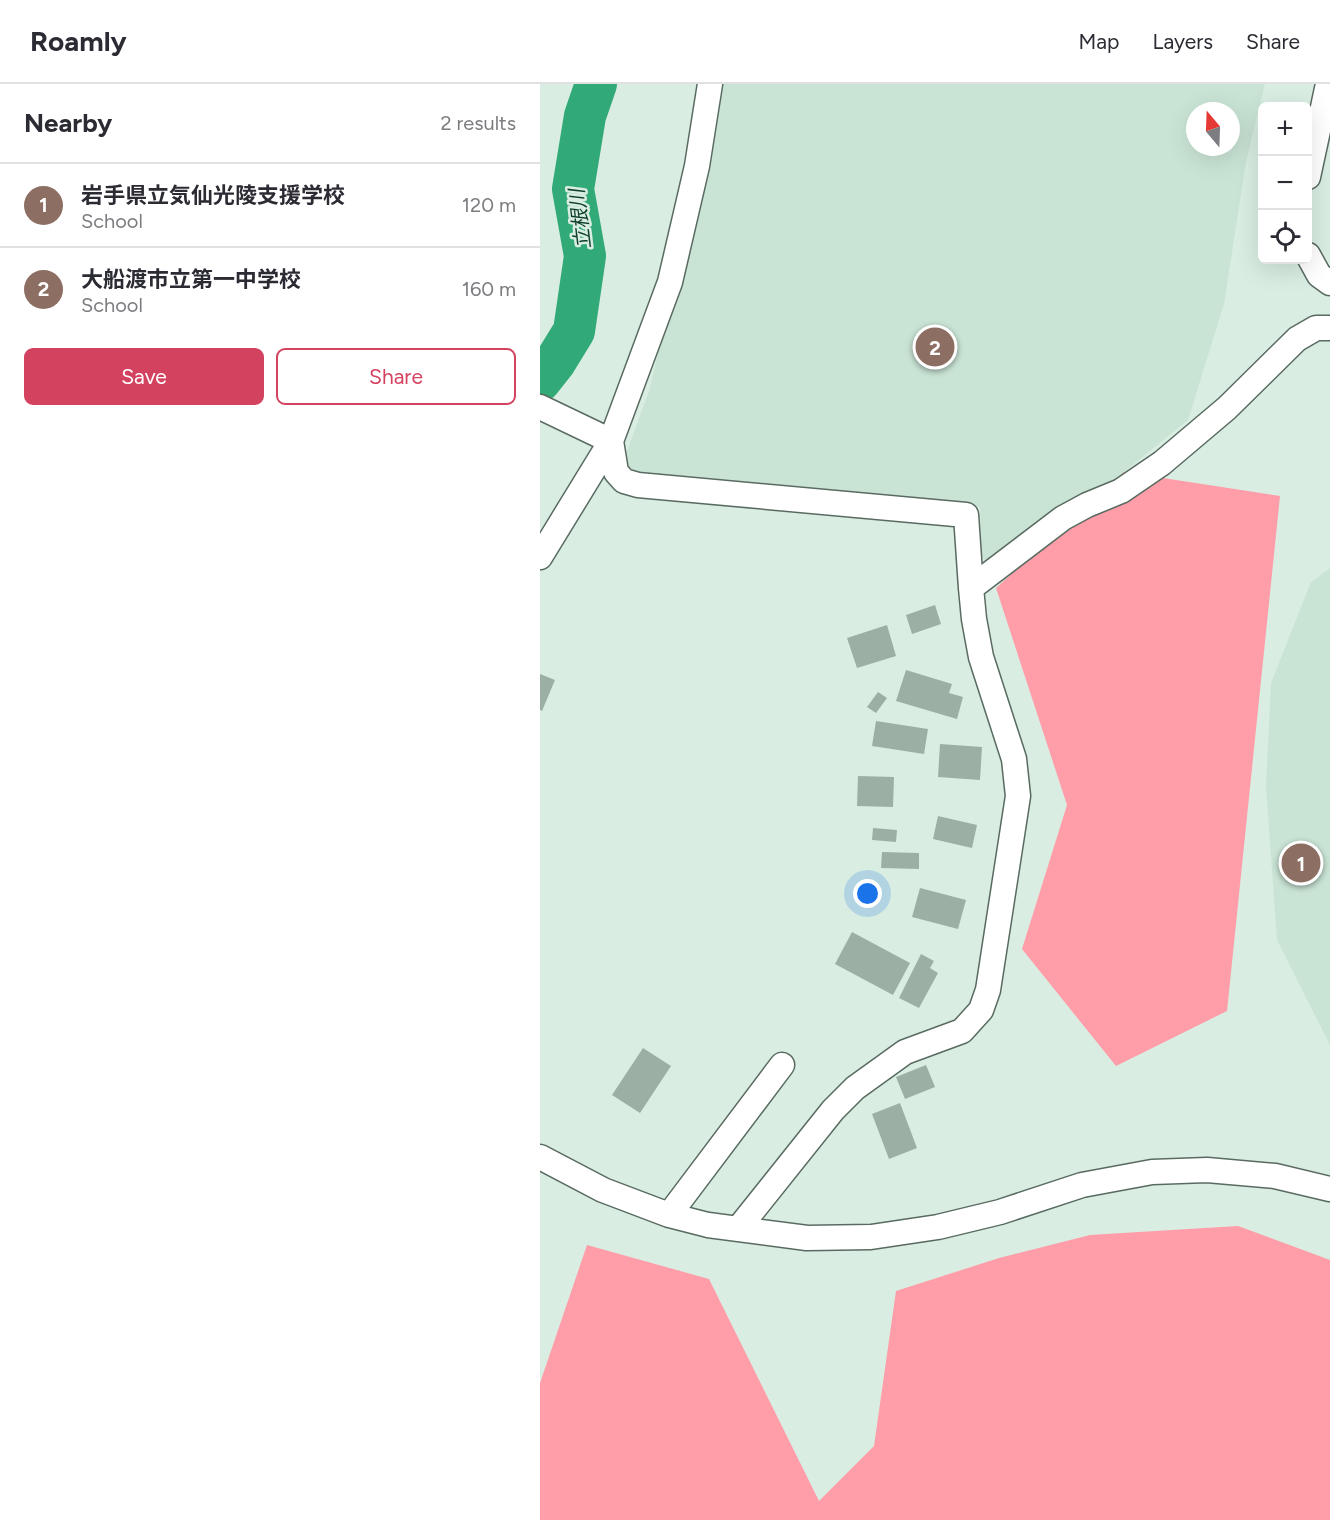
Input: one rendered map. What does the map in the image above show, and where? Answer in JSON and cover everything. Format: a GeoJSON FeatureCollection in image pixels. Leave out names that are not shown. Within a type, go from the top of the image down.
{"type":"FeatureCollection","features":[{"type":"Feature","properties":{"kind":"street"},"geometry":{"type":"LineString","coordinates":[[540,557],[603,437],[670,282],[697,166],[710,84]]}},
{"type":"Feature","properties":{"kind":"street"},"geometry":{"type":"LineString","coordinates":[[1312,158],[1328,84]]}},
{"type":"Feature","properties":{"kind":"street"},"geometry":{"type":"LineString","coordinates":[[1312,262],[1319,275],[1330,283]]}},
{"type":"Feature","properties":{"kind":"street"},"geometry":{"type":"LineString","coordinates":[[971,588],[1063,518],[1121,491],[1162,464],[1227,408],[1297,339],[1316,328],[1330,328]]}},
{"type":"Feature","properties":{"kind":"street"},"geometry":{"type":"LineString","coordinates":[[540,407],[603,437],[616,471],[624,482],[966,515],[974,620],[981,657],[1014,759],[1018,795],[988,990],[981,1010],[962,1031],[905,1052],[855,1088],[832,1110],[738,1229]]}},
{"type":"Feature","properties":{"kind":"street"},"geometry":{"type":"LineString","coordinates":[[669,1215],[782,1065]]}},
{"type":"Feature","properties":{"kind":"street"},"geometry":{"type":"LineString","coordinates":[[540,1157],[603,1190],[669,1215],[708,1225],[807,1238],[871,1237],[938,1227],[1000,1212],[1082,1185],[1152,1172],[1207,1170],[1275,1176],[1330,1189]]}},
{"type":"Feature","properties":{"kind":"shaded area"},"geometry":{"type":"Polygon","coordinates":[[[723,84],[1265,84],[1261,102],[1258,102],[1258,113],[1246,162],[1224,304],[1188,420],[1124,472],[1000,584],[981,554],[980,507],[644,478],[622,465],[649,391],[723,84]]]}},
{"type":"Feature","properties":{"kind":"shaded area"},"geometry":{"type":"Polygon","coordinates":[[[1124,472],[1280,496],[1227,1011],[1116,1066],[1022,949],[1067,805],[996,588],[1124,472]]]}},
{"type":"Feature","properties":{"kind":"shaded area"},"geometry":{"type":"Polygon","coordinates":[[[1330,568],[1330,1045],[1277,940],[1266,786],[1271,683],[1311,582],[1330,568]]]}},
{"type":"Feature","properties":{"kind":"shaded area"},"geometry":{"type":"Polygon","coordinates":[[[1238,1226],[1330,1260],[1330,1520],[540,1520],[540,1383],[587,1245],[709,1279],[819,1501],[874,1446],[896,1291],[999,1258],[1090,1235],[1238,1226]]]}},
{"type":"Feature","properties":{"kind":"building"},"geometry":{"type":"Polygon","coordinates":[[[935,605],[941,624],[912,634],[906,615],[935,605]]]}},
{"type":"Feature","properties":{"kind":"building"},"geometry":{"type":"Polygon","coordinates":[[[887,625],[896,656],[857,668],[847,638],[887,625]]]}},
{"type":"Feature","properties":{"kind":"building"},"geometry":{"type":"Polygon","coordinates":[[[906,670],[952,684],[949,693],[963,697],[957,719],[896,701],[906,670]]]}},
{"type":"Feature","properties":{"kind":"building"},"geometry":{"type":"Polygon","coordinates":[[[540,674],[555,680],[542,711],[540,710],[540,674]]]}},
{"type":"Feature","properties":{"kind":"building"},"geometry":{"type":"Polygon","coordinates":[[[878,692],[887,698],[876,713],[867,707],[878,692]]]}},
{"type":"Feature","properties":{"kind":"building"},"geometry":{"type":"Polygon","coordinates":[[[876,721],[928,729],[924,754],[872,746],[876,721]]]}},
{"type":"Feature","properties":{"kind":"building"},"geometry":{"type":"Polygon","coordinates":[[[940,744],[982,747],[980,780],[938,777],[940,744]]]}},
{"type":"Feature","properties":{"kind":"building"},"geometry":{"type":"Polygon","coordinates":[[[858,776],[894,777],[893,807],[857,806],[858,776]]]}},
{"type":"Feature","properties":{"kind":"building"},"geometry":{"type":"Polygon","coordinates":[[[938,816],[977,825],[972,848],[933,839],[938,816]]]}},
{"type":"Feature","properties":{"kind":"building"},"geometry":{"type":"Polygon","coordinates":[[[873,828],[897,830],[896,842],[872,840],[873,828]]]}},
{"type":"Feature","properties":{"kind":"building"},"geometry":{"type":"Polygon","coordinates":[[[882,852],[919,853],[919,869],[881,868],[882,852]]]}},
{"type":"Feature","properties":{"kind":"building"},"geometry":{"type":"Polygon","coordinates":[[[920,888],[966,900],[958,929],[912,917],[920,888]]]}},
{"type":"Feature","properties":{"kind":"building"},"geometry":{"type":"Polygon","coordinates":[[[852,932],[910,963],[893,995],[835,964],[852,932]]]}},
{"type":"Feature","properties":{"kind":"building"},"geometry":{"type":"Polygon","coordinates":[[[921,954],[934,961],[930,968],[938,973],[919,1008],[899,998],[921,954]]]}},
{"type":"Feature","properties":{"kind":"building"},"geometry":{"type":"Polygon","coordinates":[[[643,1048],[671,1066],[640,1113],[612,1095],[643,1048]]]}},
{"type":"Feature","properties":{"kind":"building"},"geometry":{"type":"Polygon","coordinates":[[[926,1065],[935,1087],[905,1099],[896,1077],[926,1065]]]}},
{"type":"Feature","properties":{"kind":"building"},"geometry":{"type":"Polygon","coordinates":[[[900,1103],[917,1148],[889,1159],[872,1114],[900,1103]]]}},
{"type":"Feature","properties":{"kind":"waterway","name":"立根川"},"geometry":{"type":"LineString","coordinates":[[540,381],[574,331],[585,256],[573,189],[585,116],[596,84]]}},
{"type":"Feature","properties":{"kind":"place","name":"大船渡市立第一中学校"},"geometry":{"type":"Point","coordinates":[935,347]}},
{"type":"Feature","properties":{"kind":"place","name":"岩手県立気仙光陵支援学校"},"geometry":{"type":"Point","coordinates":[1301,863]}}]}
